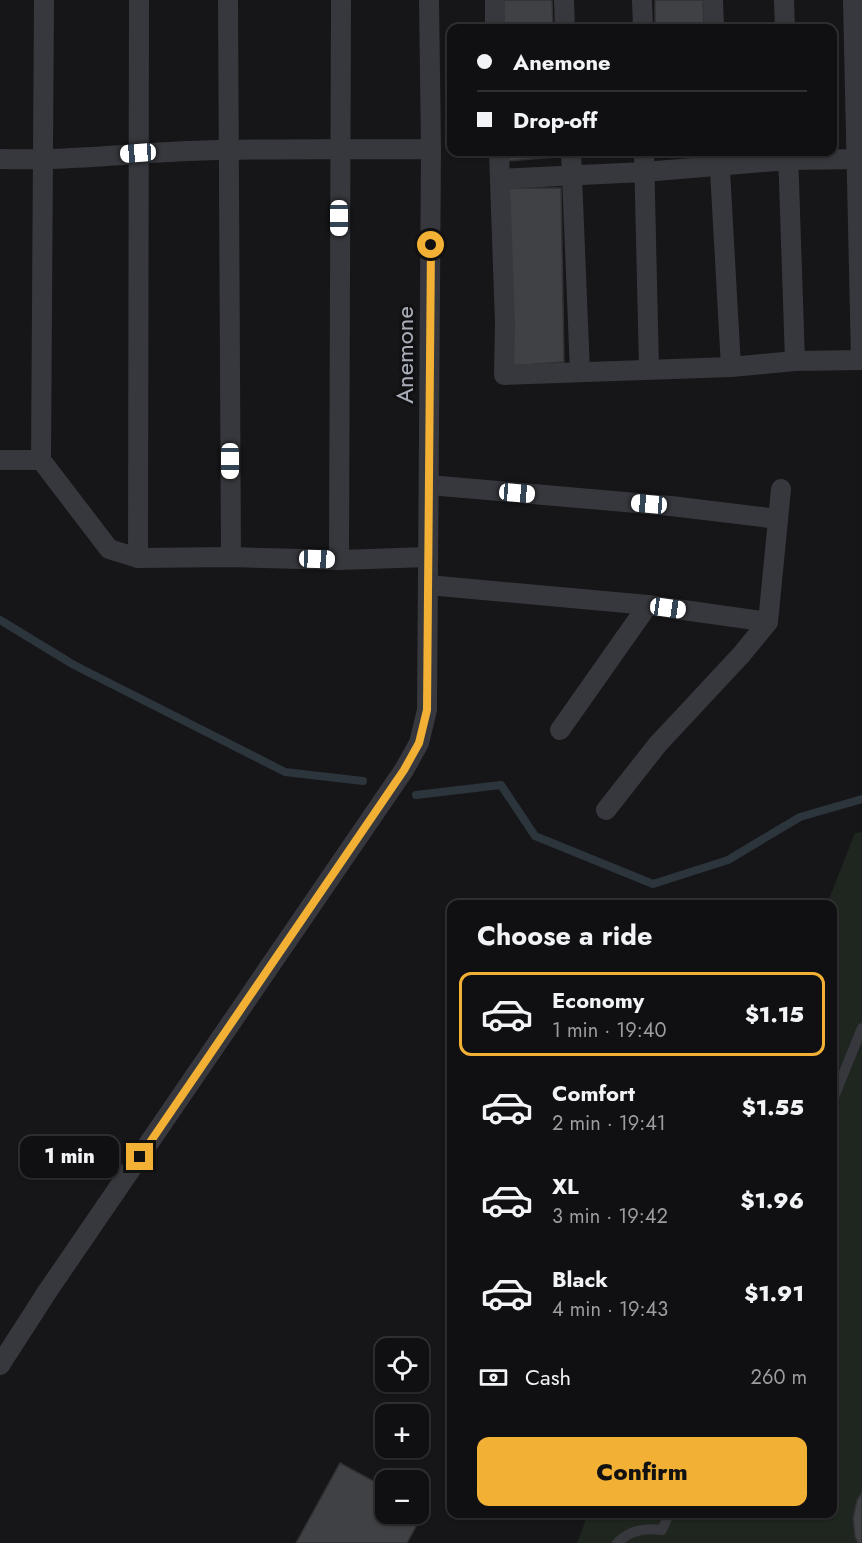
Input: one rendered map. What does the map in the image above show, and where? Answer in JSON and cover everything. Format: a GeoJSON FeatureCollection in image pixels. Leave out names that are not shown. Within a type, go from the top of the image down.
{"type":"FeatureCollection","features":[{"type":"Feature","properties":{"kind":"street"},"geometry":{"type":"LineString","coordinates":[[44,0],[41,460],[109,549],[138,558],[231,557],[339,560],[428,556]]}},
{"type":"Feature","properties":{"kind":"street"},"geometry":{"type":"LineString","coordinates":[[138,558],[139,0]]}},
{"type":"Feature","properties":{"kind":"street"},"geometry":{"type":"LineString","coordinates":[[228,0],[231,557]]}},
{"type":"Feature","properties":{"kind":"street"},"geometry":{"type":"LineString","coordinates":[[339,560],[340,0]]}},
{"type":"Feature","properties":{"kind":"street","name":"Anemone"},"geometry":{"type":"LineString","coordinates":[[0,1365],[47,1292],[404,770],[419,743],[427,710],[431,149],[429,0]]}},
{"type":"Feature","properties":{"kind":"street"},"geometry":{"type":"LineString","coordinates":[[495,0],[495,24]]}},
{"type":"Feature","properties":{"kind":"street"},"geometry":{"type":"LineString","coordinates":[[564,0],[566,24]]}},
{"type":"Feature","properties":{"kind":"street"},"geometry":{"type":"LineString","coordinates":[[642,0],[643,24]]}},
{"type":"Feature","properties":{"kind":"street"},"geometry":{"type":"LineString","coordinates":[[713,0],[714,24]]}},
{"type":"Feature","properties":{"kind":"street"},"geometry":{"type":"LineString","coordinates":[[784,0],[785,24]]}},
{"type":"Feature","properties":{"kind":"street"},"geometry":{"type":"LineString","coordinates":[[499,156],[506,323],[504,375],[861,360],[860,160],[853,0]]}},
{"type":"Feature","properties":{"kind":"street"},"geometry":{"type":"LineString","coordinates":[[0,159],[42,160],[138,153],[229,150],[431,149]]}},
{"type":"Feature","properties":{"kind":"street"},"geometry":{"type":"LineString","coordinates":[[571,156],[580,372]]}},
{"type":"Feature","properties":{"kind":"street"},"geometry":{"type":"LineString","coordinates":[[644,156],[649,369]]}},
{"type":"Feature","properties":{"kind":"street"},"geometry":{"type":"LineString","coordinates":[[500,179],[644,172],[719,159],[788,156],[860,160]]}},
{"type":"Feature","properties":{"kind":"street"},"geometry":{"type":"LineString","coordinates":[[788,156],[795,361]]}},
{"type":"Feature","properties":{"kind":"street"},"geometry":{"type":"LineString","coordinates":[[719,159],[731,367]]}},
{"type":"Feature","properties":{"kind":"street"},"geometry":{"type":"LineString","coordinates":[[0,460],[41,460]]}},
{"type":"Feature","properties":{"kind":"street"},"geometry":{"type":"LineString","coordinates":[[429,485],[670,506],[778,519]]}},
{"type":"Feature","properties":{"kind":"street"},"geometry":{"type":"LineString","coordinates":[[606,810],[657,744],[741,655],[768,622],[781,489]]}},
{"type":"Feature","properties":{"kind":"street"},"geometry":{"type":"LineString","coordinates":[[428,585],[648,605],[768,622]]}},
{"type":"Feature","properties":{"kind":"street"},"geometry":{"type":"LineString","coordinates":[[560,730],[648,605]]}},
{"type":"Feature","properties":{"kind":"lane"},"geometry":{"type":"LineString","coordinates":[[837,1090],[862,1028]]}},
{"type":"Feature","properties":{"kind":"lane"},"geometry":{"type":"LineString","coordinates":[[617,1543],[637,1530],[649,1528],[662,1530],[667,1518]]}},
{"type":"Feature","properties":{"kind":"shaded area"},"geometry":{"type":"Polygon","coordinates":[[[862,832],[862,1543],[577,1543],[586,1518],[837,1518],[837,900],[829,900],[855,833],[862,832]]]}},
{"type":"Feature","properties":{"kind":"building"},"geometry":{"type":"Polygon","coordinates":[[[504,0],[552,0],[553,24],[504,24],[504,0]]]}},
{"type":"Feature","properties":{"kind":"building"},"geometry":{"type":"Polygon","coordinates":[[[655,0],[703,0],[704,24],[655,24],[655,0]]]}},
{"type":"Feature","properties":{"kind":"building"},"geometry":{"type":"Polygon","coordinates":[[[507,156],[556,156],[556,157],[507,161],[507,156]]]}},
{"type":"Feature","properties":{"kind":"building"},"geometry":{"type":"Polygon","coordinates":[[[506,188],[561,188],[564,362],[512,366],[506,188]]]}},
{"type":"Feature","properties":{"kind":"building"},"geometry":{"type":"Polygon","coordinates":[[[340,1463],[375,1482],[375,1524],[417,1524],[407,1543],[296,1543],[340,1463]]]}},
{"type":"Feature","properties":{"kind":"building"},"geometry":{"type":"Polygon","coordinates":[[[862,1492],[862,1543],[858,1543],[853,1518],[857,1500],[862,1492]]]}},
{"type":"Feature","properties":{"kind":"waterway"},"geometry":{"type":"LineString","coordinates":[[0,620],[74,665],[285,772],[363,781]]}},
{"type":"Feature","properties":{"kind":"waterway"},"geometry":{"type":"LineString","coordinates":[[416,795],[501,785],[535,836],[653,884],[728,860],[800,817],[862,799]]}},
{"type":"Feature","properties":{"kind":"route"},"geometry":{"type":"LineString","coordinates":[[140,1157],[404,770],[419,743],[427,710],[431,245]]}}]}
